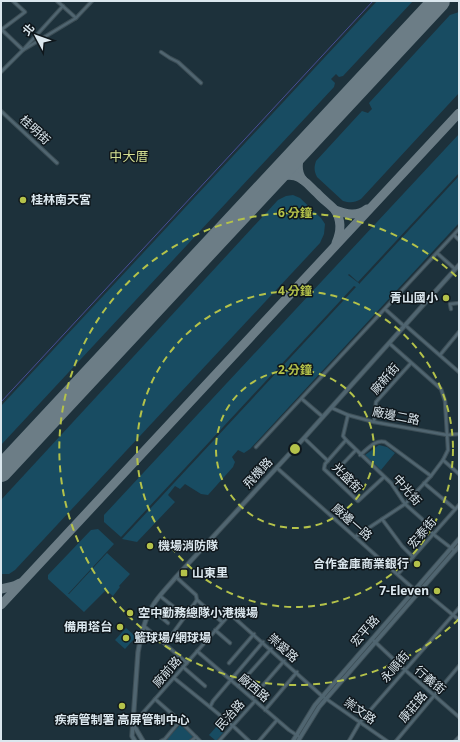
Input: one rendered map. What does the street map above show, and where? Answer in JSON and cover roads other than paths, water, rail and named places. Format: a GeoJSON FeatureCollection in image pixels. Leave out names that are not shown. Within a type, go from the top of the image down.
{"type":"FeatureCollection","features":[{"type":"Feature","properties":{"kind":"street"},"geometry":{"type":"LineString","coordinates":[[13,1],[25,12],[1,29],[23,50]]}},
{"type":"Feature","properties":{"kind":"street"},"geometry":{"type":"LineString","coordinates":[[57,1],[76,18]]}},
{"type":"Feature","properties":{"kind":"street"},"geometry":{"type":"LineString","coordinates":[[23,50],[76,18],[92,1]]}},
{"type":"Feature","properties":{"kind":"street"},"geometry":{"type":"LineString","coordinates":[[1,72],[23,50],[62,6]]}},
{"type":"Feature","properties":{"kind":"street"},"geometry":{"type":"LineString","coordinates":[[161,52],[178,62],[201,83]]}},
{"type":"Feature","properties":{"kind":"street","name":"桂明街"},"geometry":{"type":"LineString","coordinates":[[1,110],[57,163]]}},
{"type":"Feature","properties":{"kind":"street"},"geometry":{"type":"LineString","coordinates":[[256,447],[459,230]]}},
{"type":"Feature","properties":{"kind":"street"},"geometry":{"type":"LineString","coordinates":[[454,235],[459,240]]}},
{"type":"Feature","properties":{"kind":"street"},"geometry":{"type":"LineString","coordinates":[[437,253],[455,269]]}},
{"type":"Feature","properties":{"kind":"street","name":"飛機路"},"geometry":{"type":"LineString","coordinates":[[135,741],[132,736],[138,652],[140,639],[151,609],[176,577],[332,408],[459,265]]}},
{"type":"Feature","properties":{"kind":"street"},"geometry":{"type":"LineString","coordinates":[[451,309],[450,304],[459,303]]}},
{"type":"Feature","properties":{"kind":"street"},"geometry":{"type":"LineString","coordinates":[[385,309],[459,372]]}},
{"type":"Feature","properties":{"kind":"street"},"geometry":{"type":"LineString","coordinates":[[440,355],[459,332]]}},
{"type":"Feature","properties":{"kind":"street"},"geometry":{"type":"LineString","coordinates":[[389,343],[411,363]]}},
{"type":"Feature","properties":{"kind":"street","name":"廠新街"},"geometry":{"type":"LineString","coordinates":[[374,422],[376,402],[411,363],[441,389],[445,401],[448,450],[443,460]]}},
{"type":"Feature","properties":{"kind":"street"},"geometry":{"type":"LineString","coordinates":[[302,399],[323,417]]}},
{"type":"Feature","properties":{"kind":"street","name":"廠邊二路"},"geometry":{"type":"LineString","coordinates":[[332,408],[348,415],[374,422],[447,435],[459,434]]}},
{"type":"Feature","properties":{"kind":"street"},"geometry":{"type":"LineString","coordinates":[[304,438],[328,460],[346,440],[343,436],[348,415]]}},
{"type":"Feature","properties":{"kind":"street","name":"中光街"},"geometry":{"type":"LineString","coordinates":[[346,440],[391,483],[405,504],[422,520],[433,534],[453,550]]}},
{"type":"Feature","properties":{"kind":"street"},"geometry":{"type":"LineString","coordinates":[[360,455],[376,442],[385,442],[430,476]]}},
{"type":"Feature","properties":{"kind":"street"},"geometry":{"type":"LineString","coordinates":[[338,468],[356,450]]}},
{"type":"Feature","properties":{"kind":"street","name":"光盛街"},"geometry":{"type":"LineString","coordinates":[[328,460],[324,467],[326,471],[358,501],[384,476]]}},
{"type":"Feature","properties":{"kind":"street"},"geometry":{"type":"LineString","coordinates":[[355,537],[405,504],[443,460],[458,473]]}},
{"type":"Feature","properties":{"kind":"street","name":"廠邊一路"},"geometry":{"type":"LineString","coordinates":[[276,468],[415,590]]}},
{"type":"Feature","properties":{"kind":"street"},"geometry":{"type":"LineString","coordinates":[[424,483],[455,509]]}},
{"type":"Feature","properties":{"kind":"street","name":"宏泰街"},"geometry":{"type":"LineString","coordinates":[[398,574],[459,505]]}},
{"type":"Feature","properties":{"kind":"street"},"geometry":{"type":"LineString","coordinates":[[382,519],[402,546],[413,557]]}},
{"type":"Feature","properties":{"kind":"street","name":"宏平路"},"geometry":{"type":"LineString","coordinates":[[298,738],[312,709],[322,696],[374,640],[453,550],[459,540]]}},
{"type":"Feature","properties":{"kind":"street","name":"宏平路"},"geometry":{"type":"LineString","coordinates":[[453,550],[459,546]]}},
{"type":"Feature","properties":{"kind":"street"},"geometry":{"type":"LineString","coordinates":[[176,577],[196,595],[197,600],[222,622]]}},
{"type":"Feature","properties":{"kind":"street"},"geometry":{"type":"LineString","coordinates":[[420,587],[459,620]]}},
{"type":"Feature","properties":{"kind":"street","name":"宏平路"},"geometry":{"type":"LineString","coordinates":[[293,741],[298,738],[326,698],[415,590],[420,587]]}},
{"type":"Feature","properties":{"kind":"street"},"geometry":{"type":"LineString","coordinates":[[160,596],[179,611]]}},
{"type":"Feature","properties":{"kind":"street"},"geometry":{"type":"LineString","coordinates":[[165,644],[197,600]]}},
{"type":"Feature","properties":{"kind":"street","name":"永順街"},"geometry":{"type":"LineString","coordinates":[[349,741],[360,722],[459,608]]}},
{"type":"Feature","properties":{"kind":"street"},"geometry":{"type":"LineString","coordinates":[[151,609],[168,623]]}},
{"type":"Feature","properties":{"kind":"street","name":"廠前路"},"geometry":{"type":"LineString","coordinates":[[133,724],[230,614]]}},
{"type":"Feature","properties":{"kind":"street","name":"崇愛路"},"geometry":{"type":"LineString","coordinates":[[230,614],[297,672],[322,696]]}},
{"type":"Feature","properties":{"kind":"street"},"geometry":{"type":"LineString","coordinates":[[144,626],[187,663]]}},
{"type":"Feature","properties":{"kind":"street"},"geometry":{"type":"LineString","coordinates":[[215,630],[230,643]]}},
{"type":"Feature","properties":{"kind":"street"},"geometry":{"type":"LineString","coordinates":[[229,663],[254,634]]}},
{"type":"Feature","properties":{"kind":"street","name":"行義街"},"geometry":{"type":"LineString","coordinates":[[374,640],[405,670],[459,717]]}},
{"type":"Feature","properties":{"kind":"street"},"geometry":{"type":"LineString","coordinates":[[210,707],[213,701],[263,642]]}},
{"type":"Feature","properties":{"kind":"street"},"geometry":{"type":"LineString","coordinates":[[238,686],[271,649]]}},
{"type":"Feature","properties":{"kind":"street","name":"廠西路"},"geometry":{"type":"LineString","coordinates":[[197,651],[298,738]]}},
{"type":"Feature","properties":{"kind":"street","name":"民治路"},"geometry":{"type":"LineString","coordinates":[[219,741],[233,726],[284,661]]}},
{"type":"Feature","properties":{"kind":"street","name":"康莊路"},"geometry":{"type":"LineString","coordinates":[[396,741],[459,666]]}},
{"type":"Feature","properties":{"kind":"street"},"geometry":{"type":"LineString","coordinates":[[183,667],[206,686]]}},
{"type":"Feature","properties":{"kind":"street"},"geometry":{"type":"LineString","coordinates":[[265,710],[297,672]]}},
{"type":"Feature","properties":{"kind":"street"},"geometry":{"type":"LineString","coordinates":[[174,678],[249,741]]}},
{"type":"Feature","properties":{"kind":"street","name":"崇文路"},"geometry":{"type":"LineString","coordinates":[[322,696],[387,741]]}},
{"type":"Feature","properties":{"kind":"street"},"geometry":{"type":"LineString","coordinates":[[155,700],[180,721],[200,741]]}},
{"type":"Feature","properties":{"kind":"street"},"geometry":{"type":"LineString","coordinates":[[259,741],[277,720]]}},
{"type":"Feature","properties":{"kind":"street"},"geometry":{"type":"LineString","coordinates":[[161,741],[166,740],[180,721]]}},
{"type":"Feature","properties":{"kind":"street"},"geometry":{"type":"LineString","coordinates":[[133,724],[143,741]]}},
{"type":"Feature","properties":{"kind":"street"},"geometry":{"type":"LineString","coordinates":[[191,741],[196,736]]}},
{"type":"Feature","properties":{"kind":"street"},"geometry":{"type":"LineString","coordinates":[[455,741],[459,736]]}},
{"type":"Feature","properties":{"kind":"waterway"},"geometry":{"type":"LineString","coordinates":[[1,402],[373,1]]}},
{"type":"Feature","properties":{"kind":"place","name":"桂林南天宮"},"geometry":{"type":"Point","coordinates":[23,200]}},
{"type":"Feature","properties":{"kind":"place","name":"青山國小"},"geometry":{"type":"Point","coordinates":[446,298]}},
{"type":"Feature","properties":{"kind":"place","name":"機場消防隊"},"geometry":{"type":"Point","coordinates":[150,546]}},
{"type":"Feature","properties":{"kind":"place","name":"合作金庫商業銀行"},"geometry":{"type":"Point","coordinates":[417,564]}},
{"type":"Feature","properties":{"kind":"place","name":"山東里"},"geometry":{"type":"Point","coordinates":[184,573]}},
{"type":"Feature","properties":{"kind":"place","name":"7-Eleven"},"geometry":{"type":"Point","coordinates":[437,591]}},
{"type":"Feature","properties":{"kind":"place","name":"空中勤務總隊小港機場"},"geometry":{"type":"Point","coordinates":[130,613]}},
{"type":"Feature","properties":{"kind":"place","name":"備用塔台"},"geometry":{"type":"Point","coordinates":[120,627]}},
{"type":"Feature","properties":{"kind":"place","name":"籃球場/網球場"},"geometry":{"type":"Point","coordinates":[126,638]}},
{"type":"Feature","properties":{"kind":"place","name":"疾病管制署 高屏管制中心"},"geometry":{"type":"Point","coordinates":[122,706]}},
{"type":"Feature","properties":{"kind":"district","name":"中大厝"},"geometry":{"type":"Point","coordinates":[129,156]}}]}
